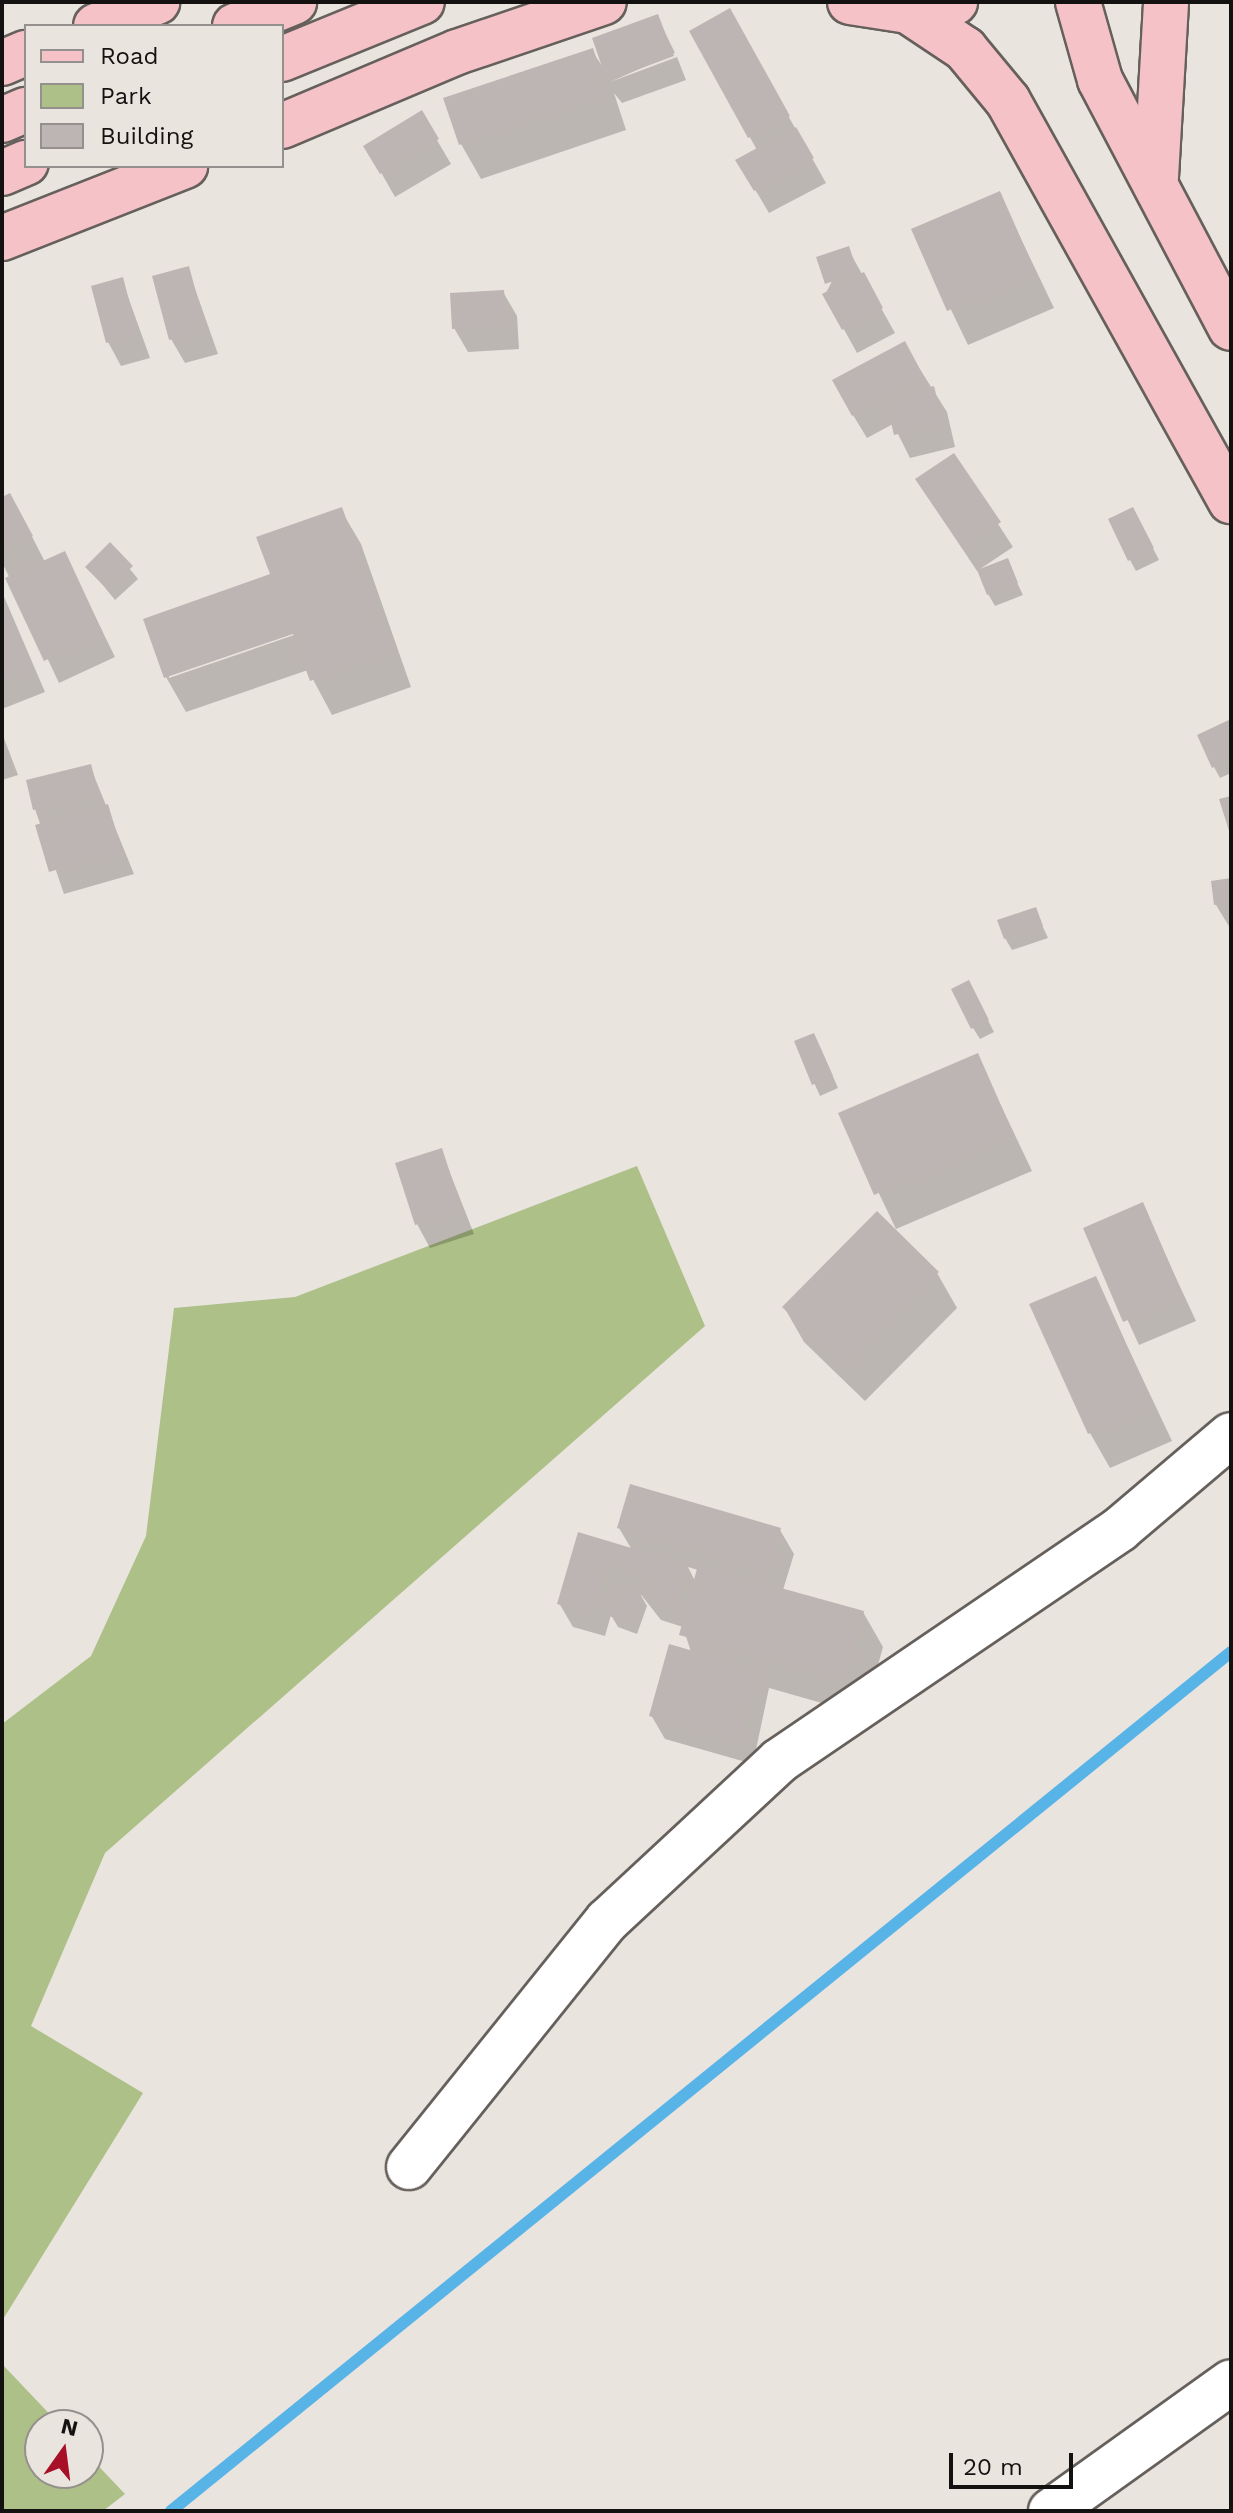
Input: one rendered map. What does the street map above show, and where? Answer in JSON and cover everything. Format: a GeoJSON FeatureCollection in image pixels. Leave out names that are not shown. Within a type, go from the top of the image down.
{"type":"FeatureCollection","features":[{"type":"Feature","properties":{"kind":"main road"},"geometry":{"type":"LineString","coordinates":[[101,24],[157,2]]}},
{"type":"Feature","properties":{"kind":"main road"},"geometry":{"type":"LineString","coordinates":[[240,24],[294,2]]}},
{"type":"Feature","properties":{"kind":"main road"},"geometry":{"type":"LineString","coordinates":[[284,58],[422,2]]}},
{"type":"Feature","properties":{"kind":"main road"},"geometry":{"type":"LineString","coordinates":[[284,125],[457,52],[604,2]]}},
{"type":"Feature","properties":{"kind":"main road"},"geometry":{"type":"LineString","coordinates":[[850,2],[908,11],[955,2]]}},
{"type":"Feature","properties":{"kind":"main road"},"geometry":{"type":"LineString","coordinates":[[1078,2],[1100,80],[1231,328]]}},
{"type":"Feature","properties":{"kind":"main road"},"geometry":{"type":"LineString","coordinates":[[1156,184],[1166,2]]}},
{"type":"Feature","properties":{"kind":"main road"},"geometry":{"type":"LineString","coordinates":[[908,11],[965,49],[1008,101],[1231,501]]}},
{"type":"Feature","properties":{"kind":"main road"},"geometry":{"type":"LineString","coordinates":[[2,63],[24,54]]}},
{"type":"Feature","properties":{"kind":"main road"},"geometry":{"type":"LineString","coordinates":[[2,120],[24,111]]}},
{"type":"Feature","properties":{"kind":"main road"},"geometry":{"type":"LineString","coordinates":[[2,173],[24,164]]}},
{"type":"Feature","properties":{"kind":"main road"},"geometry":{"type":"LineString","coordinates":[[2,238],[180,168]]}},
{"type":"Feature","properties":{"kind":"street"},"geometry":{"type":"LineString","coordinates":[[409,2167],[607,1921],[779,1761],[1120,1529],[1231,1435]]}},
{"type":"Feature","properties":{"kind":"street"},"geometry":{"type":"LineString","coordinates":[[1051,2511],[1231,2382]]}},
{"type":"Feature","properties":{"kind":"green space"},"geometry":{"type":"Polygon","coordinates":[[[637,1166],[705,1326],[105,1853],[31,2026],[143,2093],[2,2321],[2,1724],[91,1656],[146,1536],[174,1308],[295,1297],[637,1166]]]}},
{"type":"Feature","properties":{"kind":"green space"},"geometry":{"type":"Polygon","coordinates":[[[2,2364],[45,2409],[24,2409],[24,2489],[104,2489],[104,2472],[125,2494],[103,2511],[2,2511],[2,2364]]]}},
{"type":"Feature","properties":{"kind":"building"},"geometry":{"type":"Polygon","coordinates":[[[730,8],[790,116],[748,138],[689,31],[730,8]]]}},
{"type":"Feature","properties":{"kind":"building"},"geometry":{"type":"Polygon","coordinates":[[[658,14],[674,56],[607,81],[592,38],[658,14]]]}},
{"type":"Feature","properties":{"kind":"building"},"geometry":{"type":"Polygon","coordinates":[[[593,48],[608,95],[459,145],[443,98],[593,48]]]}},
{"type":"Feature","properties":{"kind":"building"},"geometry":{"type":"Polygon","coordinates":[[[422,110],[439,139],[380,174],[363,146],[422,110]]]}},
{"type":"Feature","properties":{"kind":"building"},"geometry":{"type":"Polygon","coordinates":[[[796,127],[814,158],[754,191],[735,160],[796,127]]]}},
{"type":"Feature","properties":{"kind":"building"},"geometry":{"type":"Polygon","coordinates":[[[1000,191],[1036,273],[947,311],[911,229],[1000,191]]]}},
{"type":"Feature","properties":{"kind":"building"},"geometry":{"type":"Polygon","coordinates":[[[849,246],[858,273],[825,284],[816,257],[849,246]]]}},
{"type":"Feature","properties":{"kind":"building"},"geometry":{"type":"Polygon","coordinates":[[[189,266],[206,330],[169,340],[152,276],[189,266]]]}},
{"type":"Feature","properties":{"kind":"building"},"geometry":{"type":"Polygon","coordinates":[[[864,272],[883,308],[842,330],[822,294],[864,272]]]}},
{"type":"Feature","properties":{"kind":"building"},"geometry":{"type":"Polygon","coordinates":[[[123,277],[138,335],[106,343],[91,286],[123,277]]]}},
{"type":"Feature","properties":{"kind":"building"},"geometry":{"type":"Polygon","coordinates":[[[504,290],[507,326],[452,329],[450,293],[504,290]]]}},
{"type":"Feature","properties":{"kind":"building"},"geometry":{"type":"Polygon","coordinates":[[[905,341],[924,377],[852,416],[832,380],[905,341]]]}},
{"type":"Feature","properties":{"kind":"building"},"geometry":{"type":"Polygon","coordinates":[[[934,386],[943,423],[894,435],[885,398],[934,386]]]}},
{"type":"Feature","properties":{"kind":"building"},"geometry":{"type":"Polygon","coordinates":[[[954,453],[1001,522],[962,548],[915,479],[954,453]]]}},
{"type":"Feature","properties":{"kind":"building"},"geometry":{"type":"Polygon","coordinates":[[[10,493],[33,536],[2,551],[2,497],[10,493]]]}},
{"type":"Feature","properties":{"kind":"building"},"geometry":{"type":"Polygon","coordinates":[[[342,507],[393,652],[310,681],[293,634],[164,678],[143,619],[270,574],[256,537],[342,507]]]}},
{"type":"Feature","properties":{"kind":"building"},"geometry":{"type":"Polygon","coordinates":[[[1133,507],[1154,548],[1128,561],[1108,519],[1133,507]]]}},
{"type":"Feature","properties":{"kind":"building"},"geometry":{"type":"Polygon","coordinates":[[[110,542],[133,566],[108,590],[85,567],[110,542]]]}},
{"type":"Feature","properties":{"kind":"building"},"geometry":{"type":"Polygon","coordinates":[[[65,551],[103,633],[44,661],[5,578],[65,551]]]}},
{"type":"Feature","properties":{"kind":"building"},"geometry":{"type":"Polygon","coordinates":[[[1008,558],[1018,583],[987,595],[977,570],[1008,558]]]}},
{"type":"Feature","properties":{"kind":"building"},"geometry":{"type":"Polygon","coordinates":[[[2,595],[33,668],[2,680],[2,595]]]}},
{"type":"Feature","properties":{"kind":"building"},"geometry":{"type":"Polygon","coordinates":[[[1231,719],[1231,759],[1212,768],[1197,735],[1231,719]]]}},
{"type":"Feature","properties":{"kind":"building"},"geometry":{"type":"Polygon","coordinates":[[[91,764],[99,794],[33,810],[26,780],[91,764]]]}},
{"type":"Feature","properties":{"kind":"building"},"geometry":{"type":"Polygon","coordinates":[[[1231,796],[1231,834],[1230,834],[1219,799],[1231,796]]]}},
{"type":"Feature","properties":{"kind":"building"},"geometry":{"type":"Polygon","coordinates":[[[108,804],[122,851],[49,872],[35,825],[108,804]]]}},
{"type":"Feature","properties":{"kind":"building"},"geometry":{"type":"Polygon","coordinates":[[[1231,878],[1231,903],[1214,905],[1211,881],[1231,878]]]}},
{"type":"Feature","properties":{"kind":"building"},"geometry":{"type":"Polygon","coordinates":[[[1036,907],[1043,926],[1004,939],[997,920],[1036,907]]]}},
{"type":"Feature","properties":{"kind":"building"},"geometry":{"type":"Polygon","coordinates":[[[969,980],[989,1020],[971,1029],[951,989],[969,980]]]}},
{"type":"Feature","properties":{"kind":"building"},"geometry":{"type":"Polygon","coordinates":[[[814,1033],[833,1076],[812,1085],[794,1041],[814,1033]]]}},
{"type":"Feature","properties":{"kind":"building"},"geometry":{"type":"Polygon","coordinates":[[[978,1053],[1014,1135],[874,1195],[838,1113],[978,1053]]]}},
{"type":"Feature","properties":{"kind":"building"},"geometry":{"type":"Polygon","coordinates":[[[442,1148],[462,1210],[415,1225],[395,1163],[442,1148]]]}},
{"type":"Feature","properties":{"kind":"building"},"geometry":{"type":"Polygon","coordinates":[[[1143,1202],[1184,1297],[1123,1322],[1083,1228],[1143,1202]]]}},
{"type":"Feature","properties":{"kind":"building"},"geometry":{"type":"Polygon","coordinates":[[[877,1211],[939,1272],[844,1368],[782,1307],[877,1211]]]}},
{"type":"Feature","properties":{"kind":"building"},"geometry":{"type":"Polygon","coordinates":[[[1096,1276],[1154,1406],[1088,1434],[1029,1304],[1096,1276]]]}},
{"type":"Feature","properties":{"kind":"building"},"geometry":{"type":"Polygon","coordinates":[[[630,1484],[781,1528],[769,1572],[617,1528],[630,1484]]]}},
{"type":"Feature","properties":{"kind":"building"},"geometry":{"type":"Polygon","coordinates":[[[578,1532],[688,1565],[676,1606],[645,1597],[651,1577],[606,1564],[592,1614],[557,1604],[578,1532]]]}},
{"type":"Feature","properties":{"kind":"building"},"geometry":{"type":"Polygon","coordinates":[[[698,1565],[864,1611],[845,1681],[679,1635],[698,1565]]]}},
{"type":"Feature","properties":{"kind":"building"},"geometry":{"type":"Polygon","coordinates":[[[621,1585],[642,1593],[631,1623],[609,1616],[621,1585]]]}},
{"type":"Feature","properties":{"kind":"building"},"geometry":{"type":"Polygon","coordinates":[[[669,1644],[760,1670],[740,1741],[649,1716],[669,1644]]]}},
{"type":"Feature","properties":{"kind":"waterway"},"geometry":{"type":"LineString","coordinates":[[171,2511],[1231,1652]]}}]}
